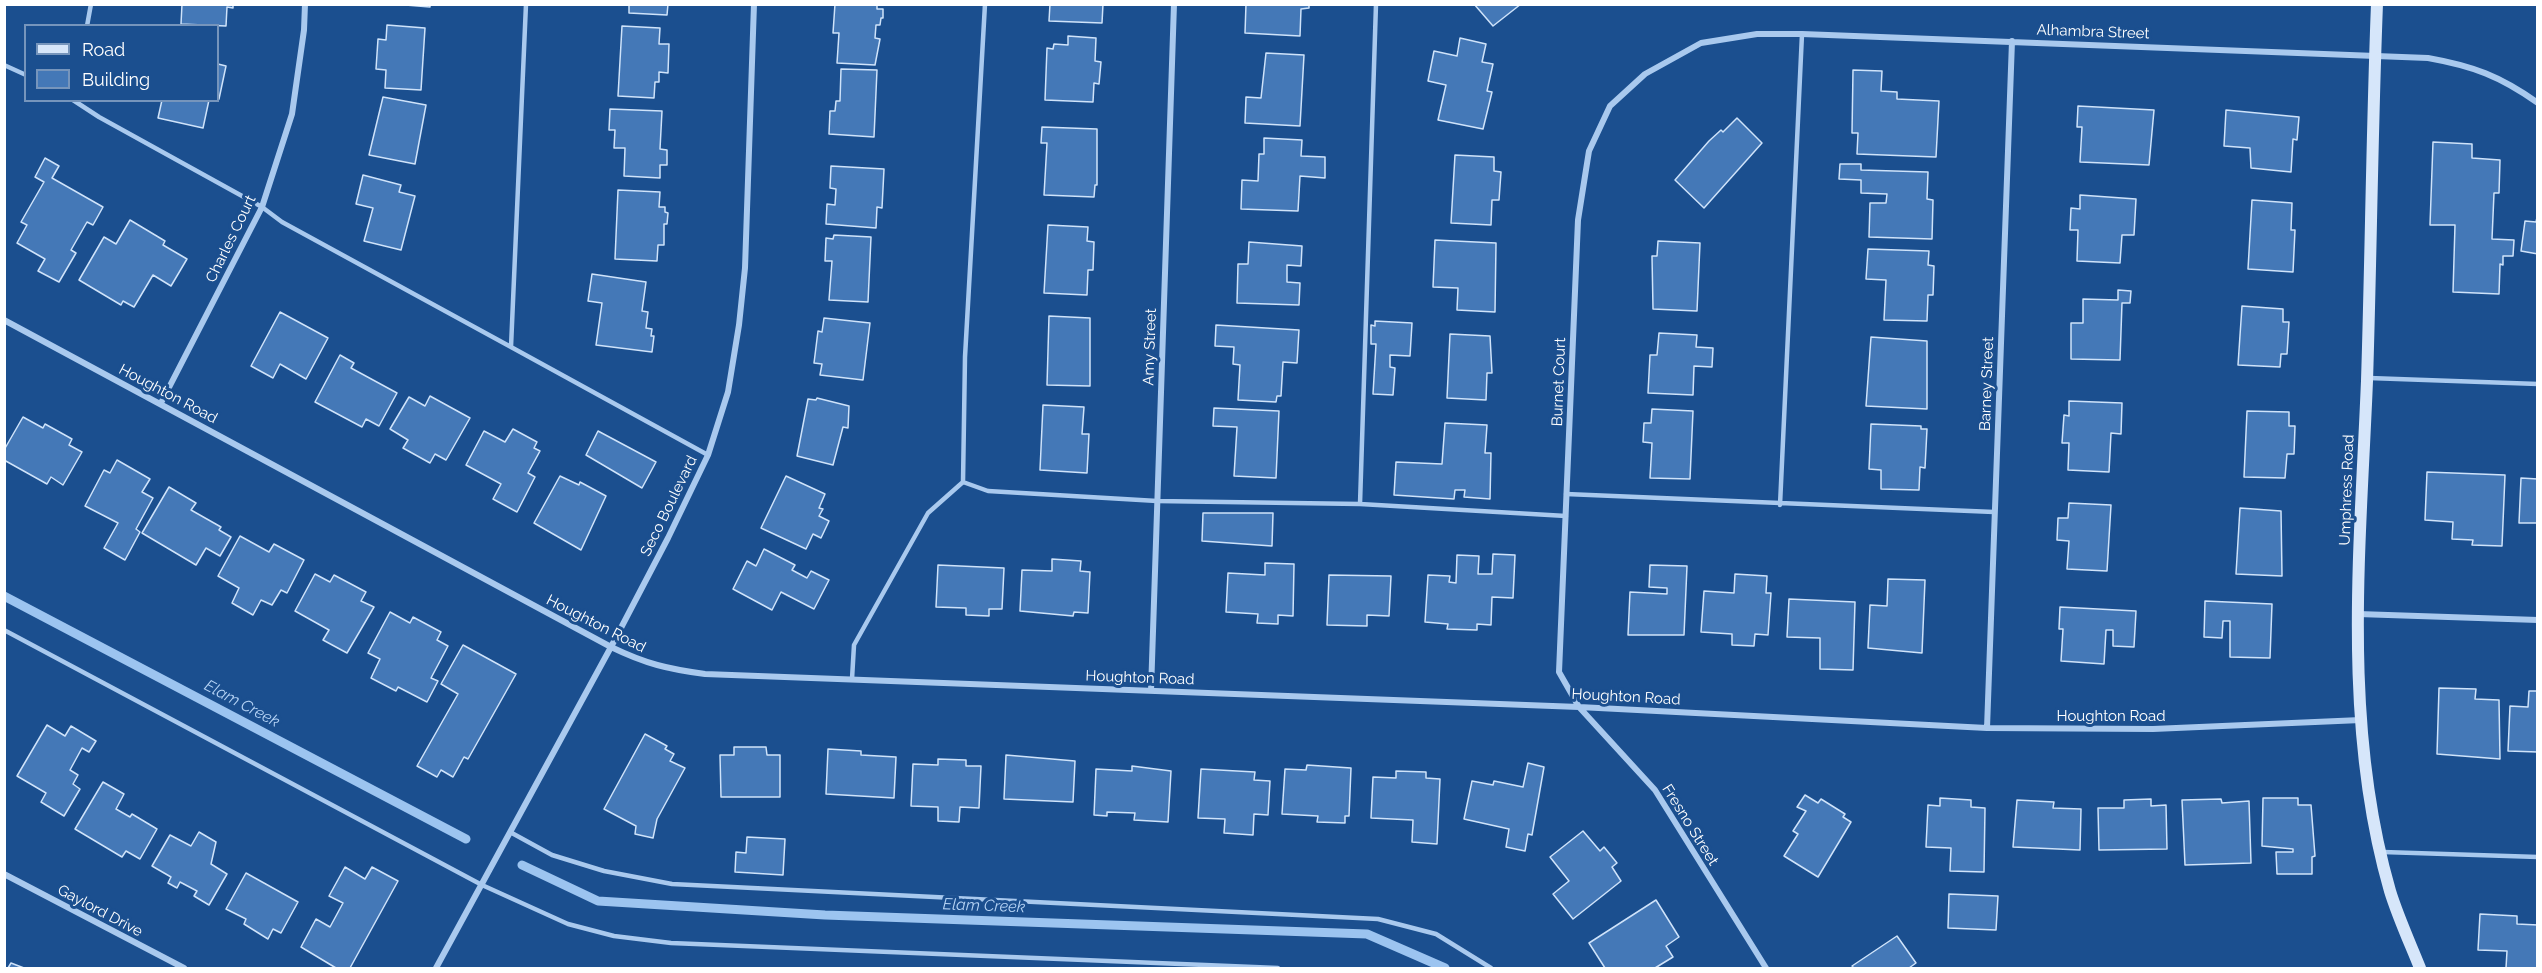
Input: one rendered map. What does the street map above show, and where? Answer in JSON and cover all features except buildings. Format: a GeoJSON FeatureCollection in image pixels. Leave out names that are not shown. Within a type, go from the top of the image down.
{"type":"FeatureCollection","features":[{"type":"Feature","properties":{"kind":"street","name":"Charles Court"},"geometry":{"type":"LineString","coordinates":[[161,404],[262,207],[292,114],[304,30],[305,4]]}},
{"type":"Feature","properties":{"kind":"street","name":"Seco Boulevard"},"geometry":{"type":"LineString","coordinates":[[436,969],[611,647],[708,455],[728,392],[745,268],[754,4]]}},
{"type":"Feature","properties":{"kind":"street","name":"Amy Street"},"geometry":{"type":"LineString","coordinates":[[1151,691],[1174,4]]}},
{"type":"Feature","properties":{"kind":"street","name":"Umphress Road"},"geometry":{"type":"LineString","coordinates":[[2377,4],[2367,378],[2357,614],[2361,720],[2368,789],[2380,851],[2390,892],[2420,969]]}},
{"type":"Feature","properties":{"kind":"street","name":"Alhambra Street"},"geometry":{"type":"LineString","coordinates":[[1645,74],[1701,43],[1757,34],[1802,34],[2428,58],[2466,65],[2500,79],[2538,103]]}},
{"type":"Feature","properties":{"kind":"street","name":"Barney Street"},"geometry":{"type":"LineString","coordinates":[[1987,728],[2012,41]]}},
{"type":"Feature","properties":{"kind":"street","name":"Burnet Court"},"geometry":{"type":"LineString","coordinates":[[1579,707],[1559,672],[1578,220],[1589,151],[1610,106],[1645,74]]}},
{"type":"Feature","properties":{"kind":"street","name":"Houghton Road"},"geometry":{"type":"LineString","coordinates":[[4,320],[611,647],[643,662],[705,674],[1579,707],[1987,728],[2153,729],[2361,720]]}},
{"type":"Feature","properties":{"kind":"street"},"geometry":{"type":"LineString","coordinates":[[2357,614],[2538,620]]}},
{"type":"Feature","properties":{"kind":"street","name":"Fresno Street"},"geometry":{"type":"LineString","coordinates":[[1579,707],[1654,790],[1766,969]]}},
{"type":"Feature","properties":{"kind":"street","name":"Gaylord Drive"},"geometry":{"type":"LineString","coordinates":[[4,874],[184,969]]}},
{"type":"Feature","properties":{"kind":"lane"},"geometry":{"type":"LineString","coordinates":[[87,24],[91,4]]}},
{"type":"Feature","properties":{"kind":"lane"},"geometry":{"type":"LineString","coordinates":[[512,346],[526,4]]}},
{"type":"Feature","properties":{"kind":"lane"},"geometry":{"type":"LineString","coordinates":[[852,679],[854,645],[928,513],[963,482],[965,357],[985,4]]}},
{"type":"Feature","properties":{"kind":"lane"},"geometry":{"type":"LineString","coordinates":[[1360,504],[1376,4]]}},
{"type":"Feature","properties":{"kind":"lane"},"geometry":{"type":"LineString","coordinates":[[1780,504],[1802,34]]}},
{"type":"Feature","properties":{"kind":"lane"},"geometry":{"type":"LineString","coordinates":[[4,65],[24,74]]}},
{"type":"Feature","properties":{"kind":"lane"},"geometry":{"type":"LineString","coordinates":[[78,102],[262,207],[282,222],[708,455]]}},
{"type":"Feature","properties":{"kind":"lane"},"geometry":{"type":"LineString","coordinates":[[2367,378],[2538,384]]}},
{"type":"Feature","properties":{"kind":"lane"},"geometry":{"type":"LineString","coordinates":[[963,482],[988,491],[1157,501],[1360,504],[1566,516]]}},
{"type":"Feature","properties":{"kind":"lane"},"geometry":{"type":"LineString","coordinates":[[1566,494],[1994,512]]}},
{"type":"Feature","properties":{"kind":"lane"},"geometry":{"type":"LineString","coordinates":[[4,630],[482,885],[568,924],[614,936],[671,943],[1278,969]]}},
{"type":"Feature","properties":{"kind":"lane"},"geometry":{"type":"LineString","coordinates":[[510,832],[552,855],[604,871],[672,884],[1378,919],[1436,934],[1491,969]]}},
{"type":"Feature","properties":{"kind":"lane"},"geometry":{"type":"LineString","coordinates":[[2380,851],[2538,857]]}},
{"type":"Feature","properties":{"kind":"waterway","name":"Elam Creek"},"geometry":{"type":"LineString","coordinates":[[4,596],[466,839]]}},
{"type":"Feature","properties":{"kind":"waterway","name":"Elam Creek"},"geometry":{"type":"LineString","coordinates":[[522,865],[598,901],[825,915],[1367,934],[1445,968]]}}]}
